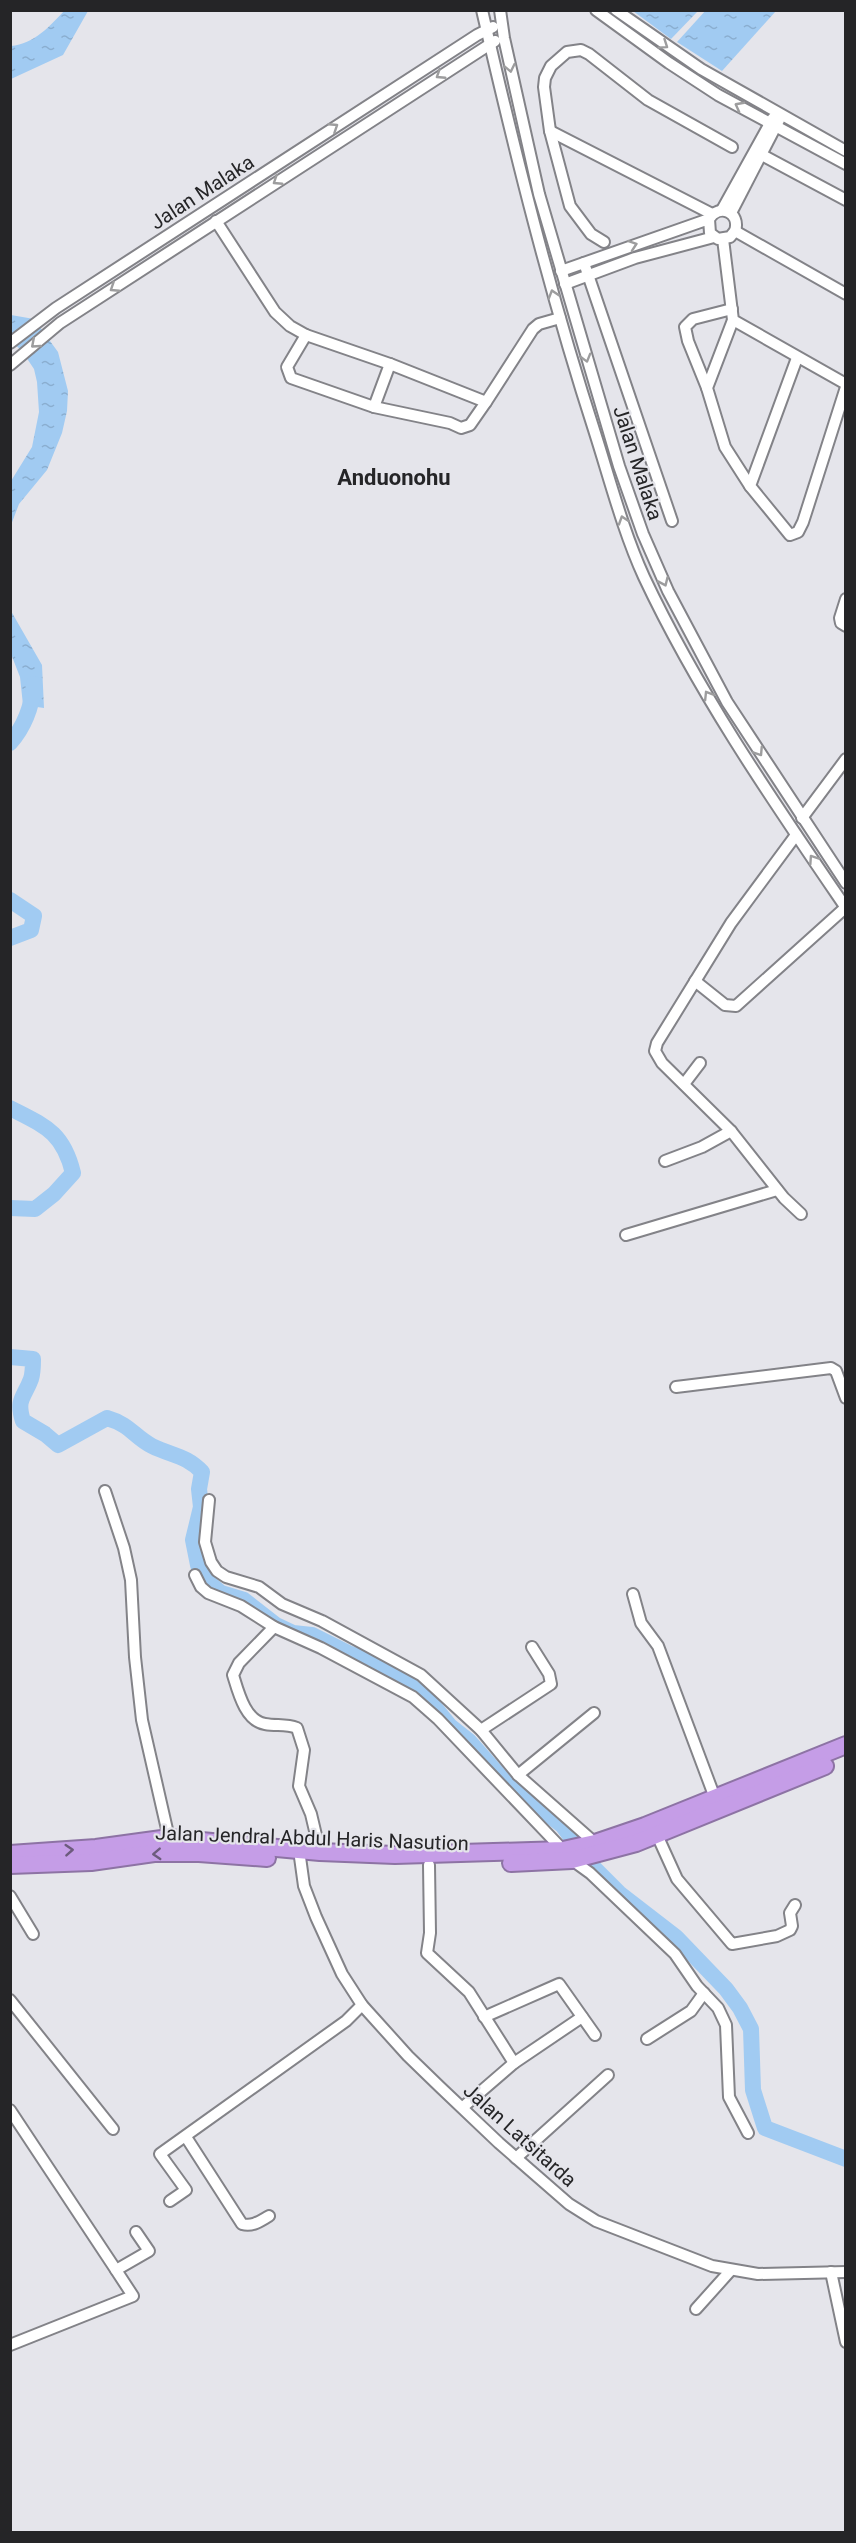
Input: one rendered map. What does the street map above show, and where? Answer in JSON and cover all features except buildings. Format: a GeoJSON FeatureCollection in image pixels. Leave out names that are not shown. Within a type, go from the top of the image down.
{"type":"FeatureCollection","features":[{"type":"Feature","properties":{"kind":"highway","name":"Jalan Jendral Abdul Haris Nasution"},"geometry":{"type":"LineString","coordinates":[[10,1865],[91,1862],[180,1853],[299,1856],[429,1865],[570,1854],[657,1835],[846,1746]]}},
{"type":"Feature","properties":{"kind":"highway","name":"Jalan Jendral Abdul Haris Nasution"},"geometry":{"type":"LineString","coordinates":[[596,1849],[714,1798],[846,1758]]}},
{"type":"Feature","properties":{"kind":"highway","name":"Jalan Jendral Abdul Haris Nasution"},"geometry":{"type":"LineString","coordinates":[[10,1854],[86,1849],[169,1838],[299,1856],[320,1852],[535,1857]]}},
{"type":"Feature","properties":{"kind":"street","name":"Jalan Malaka"},"geometry":{"type":"LineString","coordinates":[[482,10],[482,32],[489,43],[525,192],[560,318],[597,440],[643,574],[692,669],[796,835],[845,908]]}},
{"type":"Feature","properties":{"kind":"street","name":"Jalan Malaka"},"geometry":{"type":"LineString","coordinates":[[500,10],[538,194],[573,266],[619,466],[643,534],[664,584],[727,702],[804,815],[846,883]]}},
{"type":"Feature","properties":{"kind":"street"},"geometry":{"type":"LineString","coordinates":[[596,10],[694,80],[771,129],[846,164]]}},
{"type":"Feature","properties":{"kind":"street"},"geometry":{"type":"LineString","coordinates":[[616,10],[679,55],[846,151]]}},
{"type":"Feature","properties":{"kind":"street"},"geometry":{"type":"LineString","coordinates":[[482,32],[501,23]]}},
{"type":"Feature","properties":{"kind":"street","name":"Jalan Malaka"},"geometry":{"type":"LineString","coordinates":[[10,343],[57,308],[482,32]]}},
{"type":"Feature","properties":{"kind":"street"},"geometry":{"type":"LineString","coordinates":[[489,43],[504,38]]}},
{"type":"Feature","properties":{"kind":"street","name":"Jalan Malaka"},"geometry":{"type":"LineString","coordinates":[[10,365],[60,323],[489,43]]}},
{"type":"Feature","properties":{"kind":"street"},"geometry":{"type":"LineString","coordinates":[[604,242],[591,234],[570,207],[550,131],[545,78],[551,66],[567,52],[581,50],[589,54],[648,100],[732,147]]}},
{"type":"Feature","properties":{"kind":"street"},"geometry":{"type":"LineString","coordinates":[[707,388],[733,314],[718,238],[708,229],[762,149],[779,114]]}},
{"type":"Feature","properties":{"kind":"street"},"geometry":{"type":"LineString","coordinates":[[550,131],[736,221],[735,231]]}},
{"type":"Feature","properties":{"kind":"street"},"geometry":{"type":"LineString","coordinates":[[762,149],[846,200]]}},
{"type":"Feature","properties":{"kind":"street"},"geometry":{"type":"LineString","coordinates":[[672,521],[573,266],[718,214]]}},
{"type":"Feature","properties":{"kind":"street","name":"Jalan Malaka"},"geometry":{"type":"LineString","coordinates":[[216,221],[275,312],[290,326],[306,335],[390,364],[486,402]]}},
{"type":"Feature","properties":{"kind":"street"},"geometry":{"type":"LineString","coordinates":[[577,279],[670,248],[718,238],[735,231]]}},
{"type":"Feature","properties":{"kind":"street"},"geometry":{"type":"LineString","coordinates":[[735,231],[846,294]]}},
{"type":"Feature","properties":{"kind":"street"},"geometry":{"type":"LineString","coordinates":[[664,234],[670,248]]}},
{"type":"Feature","properties":{"kind":"street"},"geometry":{"type":"LineString","coordinates":[[165,237],[172,249]]}},
{"type":"Feature","properties":{"kind":"street"},"geometry":{"type":"LineString","coordinates":[[733,314],[797,358],[846,385],[803,522],[798,532],[793,534],[786,533],[750,486],[725,447],[707,388],[687,341],[685,327],[693,319],[733,314]]}},
{"type":"Feature","properties":{"kind":"street"},"geometry":{"type":"LineString","coordinates":[[306,335],[287,367],[291,378],[375,407],[450,423],[461,428],[471,425],[532,329],[560,318]]}},
{"type":"Feature","properties":{"kind":"street"},"geometry":{"type":"LineString","coordinates":[[750,486],[797,358]]}},
{"type":"Feature","properties":{"kind":"street"},"geometry":{"type":"LineString","coordinates":[[375,407],[390,364]]}},
{"type":"Feature","properties":{"kind":"street"},"geometry":{"type":"LineString","coordinates":[[846,599],[840,618],[841,623],[846,626]]}},
{"type":"Feature","properties":{"kind":"street"},"geometry":{"type":"LineString","coordinates":[[804,815],[846,759]]}},
{"type":"Feature","properties":{"kind":"street"},"geometry":{"type":"LineString","coordinates":[[796,835],[731,923],[655,1047],[659,1059],[731,1131],[777,1190],[801,1214]]}},
{"type":"Feature","properties":{"kind":"street"},"geometry":{"type":"LineString","coordinates":[[696,981],[725,1005],[736,1006],[845,908]]}},
{"type":"Feature","properties":{"kind":"street"},"geometry":{"type":"LineString","coordinates":[[684,1084],[700,1063]]}},
{"type":"Feature","properties":{"kind":"street"},"geometry":{"type":"LineString","coordinates":[[665,1161],[702,1147],[731,1131]]}},
{"type":"Feature","properties":{"kind":"street"},"geometry":{"type":"LineString","coordinates":[[626,1234],[777,1190]]}},
{"type":"Feature","properties":{"kind":"street"},"geometry":{"type":"LineString","coordinates":[[676,1387],[831,1368],[836,1371],[846,1398]]}},
{"type":"Feature","properties":{"kind":"street"},"geometry":{"type":"LineString","coordinates":[[105,1491],[124,1548],[131,1580],[135,1657],[142,1720],[169,1838]]}},
{"type":"Feature","properties":{"kind":"street"},"geometry":{"type":"LineString","coordinates":[[209,1500],[205,1542],[211,1562],[217,1571],[226,1577],[259,1587],[282,1604],[322,1621],[421,1675],[481,1730],[518,1775],[596,1849]]}},
{"type":"Feature","properties":{"kind":"street"},"geometry":{"type":"LineString","coordinates":[[195,1575],[201,1587],[208,1593],[241,1606],[274,1627],[321,1648],[413,1697],[438,1719],[570,1854],[675,1954],[718,2008],[726,2025],[729,2097],[748,2133]]}},
{"type":"Feature","properties":{"kind":"street"},"geometry":{"type":"LineString","coordinates":[[633,1594],[640,1623],[658,1646],[714,1798]]}},
{"type":"Feature","properties":{"kind":"street"},"geometry":{"type":"LineString","coordinates":[[274,1627],[238,1663],[233,1675],[244,1704],[256,1721],[263,1724],[286,1724],[297,1728],[304,1749],[299,1786],[310,1814],[320,1852]]}},
{"type":"Feature","properties":{"kind":"street"},"geometry":{"type":"LineString","coordinates":[[481,1730],[551,1684],[549,1674],[532,1647]]}},
{"type":"Feature","properties":{"kind":"street"},"geometry":{"type":"LineString","coordinates":[[518,1775],[594,1713]]}},
{"type":"Feature","properties":{"kind":"street"},"geometry":{"type":"LineString","coordinates":[[657,1835],[677,1879],[732,1944],[777,1936],[790,1930],[792,1926],[790,1913],[795,1905]]}},
{"type":"Feature","properties":{"kind":"street","name":"Jalan Latsitarda"},"geometry":{"type":"LineString","coordinates":[[299,1856],[304,1886],[325,1938],[342,1974],[362,2005],[408,2056],[552,2190],[596,2222],[712,2266],[758,2274],[846,2272]]}},
{"type":"Feature","properties":{"kind":"street"},"geometry":{"type":"LineString","coordinates":[[429,1865],[430,1933],[427,1953],[464,1985],[514,2063]]}},
{"type":"Feature","properties":{"kind":"street"},"geometry":{"type":"LineString","coordinates":[[10,1896],[33,1934]]}},
{"type":"Feature","properties":{"kind":"street"},"geometry":{"type":"LineString","coordinates":[[484,2017],[559,1984],[595,2035]]}},
{"type":"Feature","properties":{"kind":"street"},"geometry":{"type":"LineString","coordinates":[[647,2039],[691,2011],[704,1993]]}},
{"type":"Feature","properties":{"kind":"street"},"geometry":{"type":"LineString","coordinates":[[10,2000],[113,2129]]}},
{"type":"Feature","properties":{"kind":"street"},"geometry":{"type":"LineString","coordinates":[[170,2201],[186,2190],[160,2154],[346,2021],[362,2005]]}},
{"type":"Feature","properties":{"kind":"street"},"geometry":{"type":"LineString","coordinates":[[463,2107],[514,2063],[582,2017]]}},
{"type":"Feature","properties":{"kind":"street"},"geometry":{"type":"LineString","coordinates":[[516,2158],[608,2075]]}},
{"type":"Feature","properties":{"kind":"street"},"geometry":{"type":"LineString","coordinates":[[10,2110],[133,2296],[10,2344]]}},
{"type":"Feature","properties":{"kind":"street"},"geometry":{"type":"LineString","coordinates":[[186,2137],[242,2224],[249,2226],[269,2216]]}},
{"type":"Feature","properties":{"kind":"street"},"geometry":{"type":"LineString","coordinates":[[116,2270],[149,2251],[136,2232]]}},
{"type":"Feature","properties":{"kind":"street"},"geometry":{"type":"LineString","coordinates":[[696,2309],[731,2270]]}},
{"type":"Feature","properties":{"kind":"street"},"geometry":{"type":"LineString","coordinates":[[831,2272],[846,2342]]}},
{"type":"Feature","properties":{"kind":"water"},"geometry":{"type":"Polygon","coordinates":[[[65,10],[88,11],[63,55],[11,79],[11,46],[34,38],[65,10]]]}},
{"type":"Feature","properties":{"kind":"water"},"geometry":{"type":"Polygon","coordinates":[[[633,10],[698,11],[671,39],[633,10]]]}},
{"type":"Feature","properties":{"kind":"water"},"geometry":{"type":"Polygon","coordinates":[[[706,10],[776,11],[722,71],[677,42],[706,10]]]}},
{"type":"Feature","properties":{"kind":"water"},"geometry":{"type":"Polygon","coordinates":[[[11,315],[34,319],[58,352],[68,391],[67,411],[62,433],[47,470],[19,504],[11,525],[11,481],[32,447],[39,412],[34,369],[22,351],[11,341],[11,315]]]}},
{"type":"Feature","properties":{"kind":"water"},"geometry":{"type":"Polygon","coordinates":[[[11,611],[42,665],[44,708],[23,705],[20,677],[11,654],[11,611]]]}},
{"type":"Feature","properties":{"kind":"waterway"},"geometry":{"type":"LineString","coordinates":[[10,743],[20,730],[27,715],[34,684]]}},
{"type":"Feature","properties":{"kind":"waterway"},"geometry":{"type":"LineString","coordinates":[[10,900],[34,916],[31,930],[10,938]]}},
{"type":"Feature","properties":{"kind":"waterway"},"geometry":{"type":"LineString","coordinates":[[10,1108],[43,1126],[58,1139],[69,1159],[73,1173],[54,1194],[35,1209],[10,1208]]}},
{"type":"Feature","properties":{"kind":"waterway"},"geometry":{"type":"LineString","coordinates":[[10,1357],[33,1359],[32,1377],[20,1408],[23,1421],[58,1445],[107,1418],[127,1427],[152,1446],[196,1466],[202,1472],[199,1489],[201,1507],[193,1540],[198,1565],[206,1580],[221,1593],[244,1600],[276,1625],[293,1633],[312,1635],[348,1653],[397,1672],[418,1687],[450,1726],[469,1741],[506,1783],[562,1825],[595,1869],[619,1893],[676,1937],[726,1989],[740,2008],[751,2029],[753,2090],[765,2128],[846,2159]]}},
{"type":"Feature","properties":{"kind":"district","name":"Anduonohu"},"geometry":{"type":"Point","coordinates":[394,477]}}]}
